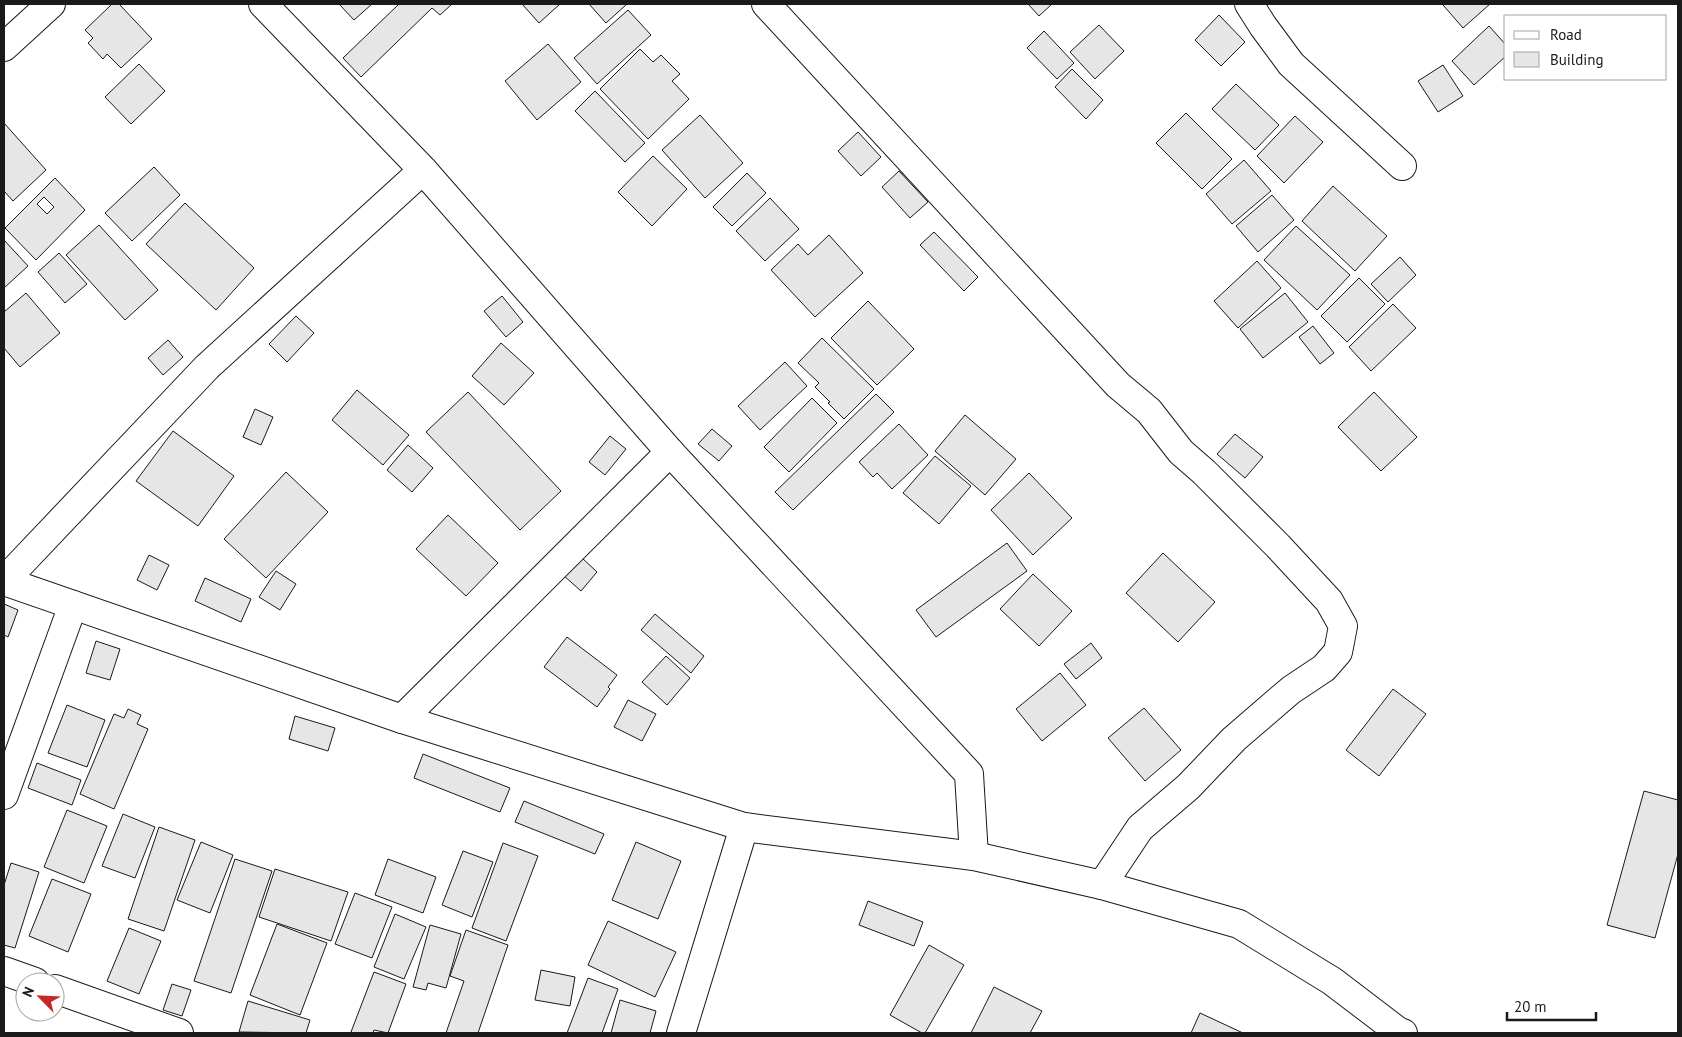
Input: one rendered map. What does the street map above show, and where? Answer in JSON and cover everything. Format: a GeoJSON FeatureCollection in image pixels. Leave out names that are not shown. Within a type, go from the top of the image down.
{"type":"FeatureCollection","features":[{"type":"Feature","properties":{"kind":"street"},"geometry":{"type":"LineString","coordinates":[[4,48],[51,4]]}},
{"type":"Feature","properties":{"kind":"street"},"geometry":{"type":"LineString","coordinates":[[263,4],[423,170],[670,452],[969,774],[974,856]]}},
{"type":"Feature","properties":{"kind":"street"},"geometry":{"type":"LineString","coordinates":[[766,4],[1118,385],[1149,411],[1181,452],[1204,472],[1278,546],[1329,601],[1343,626],[1338,652],[1324,668],[1292,690],[1234,739],[1188,787],[1140,828],[1102,885]]}},
{"type":"Feature","properties":{"kind":"street"},"geometry":{"type":"LineString","coordinates":[[1249,4],[1291,64],[1402,166]]}},
{"type":"Feature","properties":{"kind":"street"},"geometry":{"type":"LineString","coordinates":[[423,170],[207,367],[4,581],[402,720],[744,828],[974,856],[1102,885],[1239,924],[1332,981],[1399,1032],[1403,1033]]}},
{"type":"Feature","properties":{"kind":"street"},"geometry":{"type":"LineString","coordinates":[[402,720],[670,452]]}},
{"type":"Feature","properties":{"kind":"street"},"geometry":{"type":"LineString","coordinates":[[4,795],[73,605]]}},
{"type":"Feature","properties":{"kind":"street"},"geometry":{"type":"LineString","coordinates":[[681,1033],[744,828]]}},
{"type":"Feature","properties":{"kind":"street"},"geometry":{"type":"LineString","coordinates":[[65,993],[180,1033]]}},
{"type":"Feature","properties":{"kind":"building"},"geometry":{"type":"Polygon","coordinates":[[[112,4],[119,4],[152,39],[121,68],[107,54],[103,59],[88,43],[93,38],[85,30],[112,4]]]}},
{"type":"Feature","properties":{"kind":"building"},"geometry":{"type":"Polygon","coordinates":[[[339,4],[372,4],[354,20],[339,4]]]}},
{"type":"Feature","properties":{"kind":"building"},"geometry":{"type":"Polygon","coordinates":[[[399,4],[452,4],[440,15],[432,8],[361,77],[343,58],[399,4]]]}},
{"type":"Feature","properties":{"kind":"building"},"geometry":{"type":"Polygon","coordinates":[[[522,4],[560,4],[539,23],[522,4]]]}},
{"type":"Feature","properties":{"kind":"building"},"geometry":{"type":"Polygon","coordinates":[[[589,4],[627,4],[606,23],[589,4]]]}},
{"type":"Feature","properties":{"kind":"building"},"geometry":{"type":"Polygon","coordinates":[[[1028,4],[1052,4],[1039,16],[1028,4]]]}},
{"type":"Feature","properties":{"kind":"building"},"geometry":{"type":"Polygon","coordinates":[[[1490,4],[1463,28],[1443,5],[1490,4]]]}},
{"type":"Feature","properties":{"kind":"building"},"geometry":{"type":"Polygon","coordinates":[[[628,10],[651,35],[597,84],[574,58],[628,10]]]}},
{"type":"Feature","properties":{"kind":"building"},"geometry":{"type":"Polygon","coordinates":[[[1219,15],[1245,42],[1221,66],[1195,40],[1219,15]]]}},
{"type":"Feature","properties":{"kind":"building"},"geometry":{"type":"Polygon","coordinates":[[[1099,25],[1124,51],[1095,79],[1070,52],[1099,25]]]}},
{"type":"Feature","properties":{"kind":"building"},"geometry":{"type":"Polygon","coordinates":[[[1489,26],[1504,43],[1504,58],[1474,85],[1452,61],[1489,26]]]}},
{"type":"Feature","properties":{"kind":"building"},"geometry":{"type":"Polygon","coordinates":[[[1044,31],[1074,63],[1057,79],[1027,48],[1044,31]]]}},
{"type":"Feature","properties":{"kind":"building"},"geometry":{"type":"Polygon","coordinates":[[[548,44],[581,82],[537,120],[505,81],[548,44]]]}},
{"type":"Feature","properties":{"kind":"building"},"geometry":{"type":"Polygon","coordinates":[[[640,49],[653,62],[661,55],[680,74],[672,81],[689,99],[648,139],[600,89],[640,49]]]}},
{"type":"Feature","properties":{"kind":"building"},"geometry":{"type":"Polygon","coordinates":[[[139,64],[165,91],[131,124],[105,97],[139,64]]]}},
{"type":"Feature","properties":{"kind":"building"},"geometry":{"type":"Polygon","coordinates":[[[1443,65],[1463,96],[1438,112],[1418,81],[1443,65]]]}},
{"type":"Feature","properties":{"kind":"building"},"geometry":{"type":"Polygon","coordinates":[[[1072,69],[1103,100],[1086,119],[1055,87],[1072,69]]]}},
{"type":"Feature","properties":{"kind":"building"},"geometry":{"type":"Polygon","coordinates":[[[1236,84],[1279,125],[1255,150],[1212,109],[1236,84]]]}},
{"type":"Feature","properties":{"kind":"building"},"geometry":{"type":"Polygon","coordinates":[[[595,91],[645,143],[625,162],[575,111],[595,91]]]}},
{"type":"Feature","properties":{"kind":"building"},"geometry":{"type":"Polygon","coordinates":[[[1186,113],[1232,159],[1202,189],[1156,143],[1186,113]]]}},
{"type":"Feature","properties":{"kind":"building"},"geometry":{"type":"Polygon","coordinates":[[[700,115],[743,163],[705,198],[662,150],[700,115]]]}},
{"type":"Feature","properties":{"kind":"building"},"geometry":{"type":"Polygon","coordinates":[[[1295,116],[1323,142],[1284,183],[1257,156],[1295,116]]]}},
{"type":"Feature","properties":{"kind":"building"},"geometry":{"type":"Polygon","coordinates":[[[4,123],[46,170],[13,201],[4,191],[4,123]]]}},
{"type":"Feature","properties":{"kind":"building"},"geometry":{"type":"Polygon","coordinates":[[[858,132],[881,157],[861,176],[838,151],[858,132]]]}},
{"type":"Feature","properties":{"kind":"building"},"geometry":{"type":"Polygon","coordinates":[[[653,156],[687,189],[652,226],[618,192],[653,156]]]}},
{"type":"Feature","properties":{"kind":"building"},"geometry":{"type":"Polygon","coordinates":[[[1244,160],[1271,191],[1232,224],[1206,194],[1244,160]]]}},
{"type":"Feature","properties":{"kind":"building"},"geometry":{"type":"Polygon","coordinates":[[[154,167],[180,195],[132,241],[105,213],[154,167]]]}},
{"type":"Feature","properties":{"kind":"building"},"geometry":{"type":"Polygon","coordinates":[[[899,171],[928,202],[910,218],[882,187],[899,171]]]}},
{"type":"Feature","properties":{"kind":"building"},"geometry":{"type":"Polygon","coordinates":[[[747,173],[766,193],[732,226],[713,207],[747,173]]]}},
{"type":"Feature","properties":{"kind":"building"},"geometry":{"type":"Polygon","coordinates":[[[55,178],[85,210],[36,260],[5,228],[55,178]],[[44,197],[37,204],[47,214],[54,207],[44,197]]]}},
{"type":"Feature","properties":{"kind":"building"},"geometry":{"type":"Polygon","coordinates":[[[1333,186],[1387,236],[1355,271],[1302,221],[1333,186]]]}},
{"type":"Feature","properties":{"kind":"building"},"geometry":{"type":"Polygon","coordinates":[[[1272,195],[1294,220],[1258,252],[1236,226],[1272,195]]]}},
{"type":"Feature","properties":{"kind":"building"},"geometry":{"type":"Polygon","coordinates":[[[770,198],[799,229],[765,261],[736,231],[770,198]]]}},
{"type":"Feature","properties":{"kind":"building"},"geometry":{"type":"Polygon","coordinates":[[[185,203],[254,268],[216,310],[146,244],[185,203]]]}},
{"type":"Feature","properties":{"kind":"building"},"geometry":{"type":"Polygon","coordinates":[[[99,225],[158,290],[125,320],[66,255],[99,225]]]}},
{"type":"Feature","properties":{"kind":"building"},"geometry":{"type":"Polygon","coordinates":[[[1296,226],[1350,275],[1317,310],[1264,260],[1296,226]]]}},
{"type":"Feature","properties":{"kind":"building"},"geometry":{"type":"Polygon","coordinates":[[[934,232],[978,277],[964,291],[920,245],[934,232]]]}},
{"type":"Feature","properties":{"kind":"building"},"geometry":{"type":"Polygon","coordinates":[[[829,235],[863,273],[815,317],[771,270],[798,244],[808,255],[829,235]]]}},
{"type":"Feature","properties":{"kind":"building"},"geometry":{"type":"Polygon","coordinates":[[[4,240],[28,266],[4,288],[4,240]]]}},
{"type":"Feature","properties":{"kind":"building"},"geometry":{"type":"Polygon","coordinates":[[[59,253],[87,284],[65,303],[38,272],[59,253]]]}},
{"type":"Feature","properties":{"kind":"building"},"geometry":{"type":"Polygon","coordinates":[[[1400,257],[1416,275],[1388,302],[1371,284],[1400,257]]]}},
{"type":"Feature","properties":{"kind":"building"},"geometry":{"type":"Polygon","coordinates":[[[1257,261],[1281,288],[1238,328],[1214,301],[1257,261]]]}},
{"type":"Feature","properties":{"kind":"building"},"geometry":{"type":"Polygon","coordinates":[[[1359,278],[1385,304],[1347,342],[1321,316],[1359,278]]]}},
{"type":"Feature","properties":{"kind":"building"},"geometry":{"type":"Polygon","coordinates":[[[26,293],[60,333],[20,367],[4,348],[4,312],[26,293]]]}},
{"type":"Feature","properties":{"kind":"building"},"geometry":{"type":"Polygon","coordinates":[[[1285,293],[1308,322],[1263,358],[1240,329],[1285,293]]]}},
{"type":"Feature","properties":{"kind":"building"},"geometry":{"type":"Polygon","coordinates":[[[502,296],[523,322],[506,337],[484,311],[502,296]]]}},
{"type":"Feature","properties":{"kind":"building"},"geometry":{"type":"Polygon","coordinates":[[[868,301],[914,349],[877,385],[831,338],[868,301]]]}},
{"type":"Feature","properties":{"kind":"building"},"geometry":{"type":"Polygon","coordinates":[[[1393,304],[1416,328],[1371,371],[1349,347],[1393,304]]]}},
{"type":"Feature","properties":{"kind":"building"},"geometry":{"type":"Polygon","coordinates":[[[296,316],[314,333],[287,362],[269,344],[296,316]]]}},
{"type":"Feature","properties":{"kind":"building"},"geometry":{"type":"Polygon","coordinates":[[[1313,326],[1334,353],[1320,364],[1299,337],[1313,326]]]}},
{"type":"Feature","properties":{"kind":"building"},"geometry":{"type":"Polygon","coordinates":[[[822,338],[874,389],[844,419],[815,387],[819,383],[798,363],[822,338]]]}},
{"type":"Feature","properties":{"kind":"building"},"geometry":{"type":"Polygon","coordinates":[[[168,340],[183,357],[163,375],[148,358],[168,340]]]}},
{"type":"Feature","properties":{"kind":"building"},"geometry":{"type":"Polygon","coordinates":[[[501,343],[534,373],[504,405],[472,376],[501,343]]]}},
{"type":"Feature","properties":{"kind":"building"},"geometry":{"type":"Polygon","coordinates":[[[785,362],[807,386],[760,430],[738,406],[785,362]]]}},
{"type":"Feature","properties":{"kind":"building"},"geometry":{"type":"Polygon","coordinates":[[[357,390],[409,435],[383,465],[332,420],[357,390]]]}},
{"type":"Feature","properties":{"kind":"building"},"geometry":{"type":"Polygon","coordinates":[[[468,392],[561,491],[520,530],[426,432],[468,392]]]}},
{"type":"Feature","properties":{"kind":"building"},"geometry":{"type":"Polygon","coordinates":[[[1374,392],[1417,437],[1381,471],[1338,427],[1374,392]]]}},
{"type":"Feature","properties":{"kind":"building"},"geometry":{"type":"Polygon","coordinates":[[[876,394],[894,412],[793,510],[775,492],[876,394]]]}},
{"type":"Feature","properties":{"kind":"building"},"geometry":{"type":"Polygon","coordinates":[[[812,398],[837,423],[789,472],[764,447],[812,398]]]}},
{"type":"Feature","properties":{"kind":"building"},"geometry":{"type":"Polygon","coordinates":[[[255,409],[273,417],[261,445],[243,437],[255,409]]]}},
{"type":"Feature","properties":{"kind":"building"},"geometry":{"type":"Polygon","coordinates":[[[965,415],[1016,459],[985,495],[935,451],[965,415]]]}},
{"type":"Feature","properties":{"kind":"building"},"geometry":{"type":"Polygon","coordinates":[[[899,424],[928,455],[892,489],[877,473],[873,477],[859,462],[899,424]]]}},
{"type":"Feature","properties":{"kind":"building"},"geometry":{"type":"Polygon","coordinates":[[[712,429],[732,446],[719,461],[698,444],[712,429]]]}},
{"type":"Feature","properties":{"kind":"building"},"geometry":{"type":"Polygon","coordinates":[[[173,431],[234,476],[198,526],[136,481],[173,431]]]}},
{"type":"Feature","properties":{"kind":"building"},"geometry":{"type":"Polygon","coordinates":[[[1235,434],[1263,457],[1245,478],[1217,454],[1235,434]]]}},
{"type":"Feature","properties":{"kind":"building"},"geometry":{"type":"Polygon","coordinates":[[[610,436],[626,449],[605,475],[589,462],[610,436]]]}},
{"type":"Feature","properties":{"kind":"building"},"geometry":{"type":"Polygon","coordinates":[[[408,445],[433,468],[412,492],[387,470],[408,445]]]}},
{"type":"Feature","properties":{"kind":"building"},"geometry":{"type":"Polygon","coordinates":[[[935,456],[971,486],[939,524],[903,493],[935,456]]]}},
{"type":"Feature","properties":{"kind":"building"},"geometry":{"type":"Polygon","coordinates":[[[286,472],[328,512],[266,578],[224,539],[286,472]]]}},
{"type":"Feature","properties":{"kind":"building"},"geometry":{"type":"Polygon","coordinates":[[[1029,473],[1072,518],[1033,555],[991,510],[1029,473]]]}},
{"type":"Feature","properties":{"kind":"building"},"geometry":{"type":"Polygon","coordinates":[[[448,515],[498,563],[466,596],[416,549],[448,515]]]}},
{"type":"Feature","properties":{"kind":"building"},"geometry":{"type":"Polygon","coordinates":[[[1007,543],[1027,571],[936,637],[916,610],[1007,543]]]}},
{"type":"Feature","properties":{"kind":"building"},"geometry":{"type":"Polygon","coordinates":[[[1163,553],[1215,602],[1178,642],[1126,593],[1163,553]]]}},
{"type":"Feature","properties":{"kind":"building"},"geometry":{"type":"Polygon","coordinates":[[[149,555],[169,565],[157,590],[137,580],[149,555]]]}},
{"type":"Feature","properties":{"kind":"building"},"geometry":{"type":"Polygon","coordinates":[[[580,556],[597,572],[581,591],[563,575],[580,556]]]}},
{"type":"Feature","properties":{"kind":"building"},"geometry":{"type":"Polygon","coordinates":[[[276,571],[296,584],[280,610],[259,597],[276,571]]]}},
{"type":"Feature","properties":{"kind":"building"},"geometry":{"type":"Polygon","coordinates":[[[1033,574],[1072,611],[1039,646],[1000,609],[1033,574]]]}},
{"type":"Feature","properties":{"kind":"building"},"geometry":{"type":"Polygon","coordinates":[[[205,578],[251,599],[241,622],[195,601],[205,578]]]}},
{"type":"Feature","properties":{"kind":"building"},"geometry":{"type":"Polygon","coordinates":[[[4,604],[18,610],[8,637],[4,635],[4,604]]]}},
{"type":"Feature","properties":{"kind":"building"},"geometry":{"type":"Polygon","coordinates":[[[655,614],[704,656],[691,673],[641,630],[655,614]]]}},
{"type":"Feature","properties":{"kind":"building"},"geometry":{"type":"Polygon","coordinates":[[[567,637],[617,675],[597,707],[544,667],[567,637]]]}},
{"type":"Feature","properties":{"kind":"building"},"geometry":{"type":"Polygon","coordinates":[[[96,641],[120,649],[110,680],[86,673],[96,641]]]}},
{"type":"Feature","properties":{"kind":"building"},"geometry":{"type":"Polygon","coordinates":[[[1091,643],[1102,658],[1076,679],[1064,664],[1091,643]]]}},
{"type":"Feature","properties":{"kind":"building"},"geometry":{"type":"Polygon","coordinates":[[[666,656],[690,678],[667,705],[642,682],[666,656]]]}},
{"type":"Feature","properties":{"kind":"building"},"geometry":{"type":"Polygon","coordinates":[[[1060,673],[1086,705],[1042,741],[1016,709],[1060,673]]]}},
{"type":"Feature","properties":{"kind":"building"},"geometry":{"type":"Polygon","coordinates":[[[1393,689],[1426,714],[1379,776],[1346,750],[1393,689]]]}},
{"type":"Feature","properties":{"kind":"building"},"geometry":{"type":"Polygon","coordinates":[[[628,700],[656,714],[642,741],[614,727],[628,700]]]}},
{"type":"Feature","properties":{"kind":"building"},"geometry":{"type":"Polygon","coordinates":[[[67,705],[105,720],[87,767],[48,753],[67,705]]]}},
{"type":"Feature","properties":{"kind":"building"},"geometry":{"type":"Polygon","coordinates":[[[1144,708],[1181,750],[1145,781],[1108,738],[1144,708]]]}},
{"type":"Feature","properties":{"kind":"building"},"geometry":{"type":"Polygon","coordinates":[[[128,709],[141,715],[137,724],[148,729],[114,809],[80,794],[114,714],[124,718],[128,709]]]}},
{"type":"Feature","properties":{"kind":"building"},"geometry":{"type":"Polygon","coordinates":[[[295,716],[335,728],[328,751],[289,739],[295,716]]]}},
{"type":"Feature","properties":{"kind":"building"},"geometry":{"type":"Polygon","coordinates":[[[423,754],[510,788],[500,812],[414,778],[423,754]]]}},
{"type":"Feature","properties":{"kind":"building"},"geometry":{"type":"Polygon","coordinates":[[[37,763],[81,780],[72,805],[28,788],[37,763]]]}},
{"type":"Feature","properties":{"kind":"building"},"geometry":{"type":"Polygon","coordinates":[[[1644,791],[1678,800],[1678,854],[1655,938],[1607,925],[1644,791]]]}},
{"type":"Feature","properties":{"kind":"building"},"geometry":{"type":"Polygon","coordinates":[[[524,801],[604,834],[595,854],[515,822],[524,801]]]}},
{"type":"Feature","properties":{"kind":"building"},"geometry":{"type":"Polygon","coordinates":[[[67,810],[107,826],[84,883],[44,867],[67,810]]]}},
{"type":"Feature","properties":{"kind":"building"},"geometry":{"type":"Polygon","coordinates":[[[123,814],[155,827],[135,878],[102,866],[123,814]]]}},
{"type":"Feature","properties":{"kind":"building"},"geometry":{"type":"Polygon","coordinates":[[[159,827],[195,840],[164,931],[128,919],[159,827]]]}},
{"type":"Feature","properties":{"kind":"building"},"geometry":{"type":"Polygon","coordinates":[[[201,842],[233,855],[210,913],[177,900],[201,842]]]}},
{"type":"Feature","properties":{"kind":"building"},"geometry":{"type":"Polygon","coordinates":[[[636,842],[681,861],[658,919],[612,900],[636,842]]]}},
{"type":"Feature","properties":{"kind":"building"},"geometry":{"type":"Polygon","coordinates":[[[503,843],[538,856],[506,941],[472,928],[503,843]]]}},
{"type":"Feature","properties":{"kind":"building"},"geometry":{"type":"Polygon","coordinates":[[[463,851],[493,862],[472,917],[442,905],[463,851]]]}},
{"type":"Feature","properties":{"kind":"building"},"geometry":{"type":"Polygon","coordinates":[[[235,859],[272,871],[231,993],[194,981],[235,859]]]}},
{"type":"Feature","properties":{"kind":"building"},"geometry":{"type":"Polygon","coordinates":[[[388,859],[436,877],[423,913],[375,895],[388,859]]]}},
{"type":"Feature","properties":{"kind":"building"},"geometry":{"type":"Polygon","coordinates":[[[11,863],[39,872],[15,948],[4,945],[4,885],[11,863]]]}},
{"type":"Feature","properties":{"kind":"building"},"geometry":{"type":"Polygon","coordinates":[[[275,869],[348,892],[331,941],[259,917],[275,869]]]}},
{"type":"Feature","properties":{"kind":"building"},"geometry":{"type":"Polygon","coordinates":[[[52,879],[91,894],[68,952],[29,936],[52,879]]]}},
{"type":"Feature","properties":{"kind":"building"},"geometry":{"type":"Polygon","coordinates":[[[355,893],[392,907],[372,958],[335,944],[355,893]]]}},
{"type":"Feature","properties":{"kind":"building"},"geometry":{"type":"Polygon","coordinates":[[[868,901],[923,922],[914,946],[859,925],[868,901]]]}},
{"type":"Feature","properties":{"kind":"building"},"geometry":{"type":"Polygon","coordinates":[[[395,914],[426,927],[404,979],[374,967],[395,914]]]}},
{"type":"Feature","properties":{"kind":"building"},"geometry":{"type":"Polygon","coordinates":[[[608,921],[676,952],[655,997],[588,965],[608,921]]]}},
{"type":"Feature","properties":{"kind":"building"},"geometry":{"type":"Polygon","coordinates":[[[277,924],[327,943],[300,1015],[250,995],[277,924]]]}},
{"type":"Feature","properties":{"kind":"building"},"geometry":{"type":"Polygon","coordinates":[[[430,925],[461,934],[446,988],[428,983],[426,990],[413,987],[430,925]]]}},
{"type":"Feature","properties":{"kind":"building"},"geometry":{"type":"Polygon","coordinates":[[[129,928],[161,941],[139,994],[107,981],[129,928]]]}},
{"type":"Feature","properties":{"kind":"building"},"geometry":{"type":"Polygon","coordinates":[[[466,930],[508,945],[478,1033],[446,1033],[464,981],[450,976],[466,930]]]}},
{"type":"Feature","properties":{"kind":"building"},"geometry":{"type":"Polygon","coordinates":[[[929,945],[964,965],[925,1033],[922,1033],[890,1015],[929,945]]]}},
{"type":"Feature","properties":{"kind":"building"},"geometry":{"type":"Polygon","coordinates":[[[541,970],[575,977],[570,1006],[535,1000],[541,970]]]}},
{"type":"Feature","properties":{"kind":"building"},"geometry":{"type":"Polygon","coordinates":[[[374,972],[406,984],[388,1033],[374,1030],[373,1033],[351,1032],[374,972]]]}},
{"type":"Feature","properties":{"kind":"building"},"geometry":{"type":"Polygon","coordinates":[[[588,978],[618,989],[602,1033],[567,1033],[588,978]]]}},
{"type":"Feature","properties":{"kind":"building"},"geometry":{"type":"Polygon","coordinates":[[[172,984],[191,990],[182,1016],[163,1010],[172,984]]]}},
{"type":"Feature","properties":{"kind":"building"},"geometry":{"type":"Polygon","coordinates":[[[994,987],[1042,1011],[1030,1033],[971,1033],[994,987]]]}},
{"type":"Feature","properties":{"kind":"building"},"geometry":{"type":"Polygon","coordinates":[[[620,1000],[656,1011],[650,1033],[611,1033],[620,1000]]]}},
{"type":"Feature","properties":{"kind":"building"},"geometry":{"type":"Polygon","coordinates":[[[248,1001],[310,1020],[306,1033],[239,1032],[248,1001]]]}},
{"type":"Feature","properties":{"kind":"building"},"geometry":{"type":"Polygon","coordinates":[[[1200,1013],[1243,1033],[1191,1033],[1200,1013]]]}}]}
